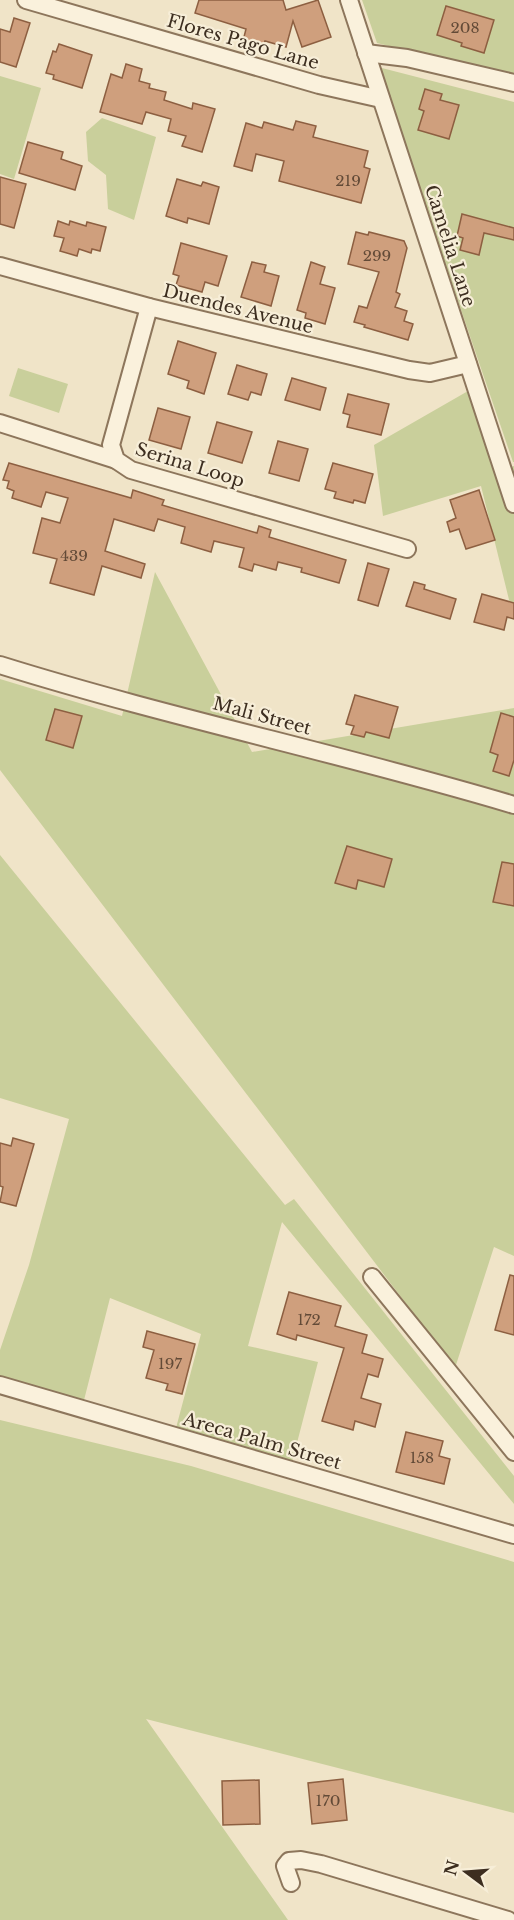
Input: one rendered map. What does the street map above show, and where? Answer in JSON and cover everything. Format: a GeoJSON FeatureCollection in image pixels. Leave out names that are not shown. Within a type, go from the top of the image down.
{"type":"FeatureCollection","features":[{"type":"Feature","properties":{"kind":"street","name":"Flores Pago Lane"},"geometry":{"type":"LineString","coordinates":[[26,0],[319,85],[381,99]]}},
{"type":"Feature","properties":{"kind":"street","name":"Camelia Lane"},"geometry":{"type":"LineString","coordinates":[[349,0],[514,504]]}},
{"type":"Feature","properties":{"kind":"street"},"geometry":{"type":"LineString","coordinates":[[366,53],[407,58],[514,83]]}},
{"type":"Feature","properties":{"kind":"street","name":"Duendes Avenue"},"geometry":{"type":"LineString","coordinates":[[0,266],[149,307],[409,370],[430,373],[468,364]]}},
{"type":"Feature","properties":{"kind":"street","name":"Serina Loop"},"geometry":{"type":"LineString","coordinates":[[149,307],[111,445],[116,460],[131,470],[407,549]]}},
{"type":"Feature","properties":{"kind":"street"},"geometry":{"type":"LineString","coordinates":[[0,423],[116,460]]}},
{"type":"Feature","properties":{"kind":"street","name":"Mali Street"},"geometry":{"type":"LineString","coordinates":[[0,665],[69,687],[442,783],[514,805]]}},
{"type":"Feature","properties":{"kind":"street"},"geometry":{"type":"LineString","coordinates":[[372,1277],[514,1452]]}},
{"type":"Feature","properties":{"kind":"street","name":"Areca Palm Street"},"geometry":{"type":"LineString","coordinates":[[0,1385],[514,1535]]}},
{"type":"Feature","properties":{"kind":"street"},"geometry":{"type":"LineString","coordinates":[[291,1883],[285,1866],[289,1861],[300,1860],[321,1864],[508,1920]]}},
{"type":"Feature","properties":{"kind":"green space"},"geometry":{"type":"Polygon","coordinates":[[[362,0],[514,0],[514,78],[377,43],[362,0]]]}},
{"type":"Feature","properties":{"kind":"green space"},"geometry":{"type":"Polygon","coordinates":[[[378,67],[514,102],[514,462],[513,462],[378,67]]]}},
{"type":"Feature","properties":{"kind":"green space"},"geometry":{"type":"Polygon","coordinates":[[[0,76],[41,88],[14,179],[0,174],[0,76]]]}},
{"type":"Feature","properties":{"kind":"green space"},"geometry":{"type":"Polygon","coordinates":[[[102,118],[156,137],[134,220],[108,209],[106,175],[88,161],[86,132],[102,118]]]}},
{"type":"Feature","properties":{"kind":"green space"},"geometry":{"type":"Polygon","coordinates":[[[18,368],[68,384],[59,413],[9,396],[18,368]]]}},
{"type":"Feature","properties":{"kind":"green space"},"geometry":{"type":"Polygon","coordinates":[[[475,387],[503,469],[514,466],[514,620],[481,486],[383,516],[374,445],[475,387]]]}},
{"type":"Feature","properties":{"kind":"green space"},"geometry":{"type":"Polygon","coordinates":[[[155,572],[252,752],[514,708],[514,1256],[494,1247],[455,1368],[0,770],[0,679],[122,716],[155,572]]]}},
{"type":"Feature","properties":{"kind":"green space"},"geometry":{"type":"Polygon","coordinates":[[[0,855],[285,1205],[294,1199],[514,1476],[514,1504],[282,1222],[248,1346],[318,1362],[291,1466],[176,1428],[201,1334],[110,1298],[83,1404],[0,1379],[0,1350],[29,1265],[69,1119],[0,1098],[0,855]]]}},
{"type":"Feature","properties":{"kind":"green space"},"geometry":{"type":"Polygon","coordinates":[[[0,1420],[191,1466],[514,1562],[514,1813],[146,1719],[288,1920],[0,1920],[0,1420]]]}},
{"type":"Feature","properties":{"kind":"building"},"geometry":{"type":"Polygon","coordinates":[[[199,0],[283,0],[286,10],[318,0],[331,37],[302,47],[293,21],[286,47],[265,41],[263,47],[243,41],[246,29],[195,13],[199,0]]]}},
{"type":"Feature","properties":{"kind":"building"},"geometry":{"type":"Polygon","coordinates":[[[446,6],[494,20],[484,53],[437,35],[446,6]]]}},
{"type":"Feature","properties":{"kind":"building"},"geometry":{"type":"Polygon","coordinates":[[[14,18],[30,23],[16,67],[0,62],[0,29],[10,32],[14,18]]]}},
{"type":"Feature","properties":{"kind":"building"},"geometry":{"type":"Polygon","coordinates":[[[59,44],[92,55],[82,88],[53,79],[54,75],[46,73],[53,51],[56,52],[59,44]]]}},
{"type":"Feature","properties":{"kind":"building"},"geometry":{"type":"Polygon","coordinates":[[[126,64],[142,69],[139,81],[150,84],[149,88],[166,92],[164,100],[192,109],[193,103],[215,109],[202,152],[182,146],[186,136],[168,131],[171,119],[146,112],[142,124],[100,112],[111,74],[122,78],[126,64]]]}},
{"type":"Feature","properties":{"kind":"building"},"geometry":{"type":"Polygon","coordinates":[[[425,89],[442,94],[440,100],[459,105],[449,139],[418,130],[424,111],[419,109],[425,89]]]}},
{"type":"Feature","properties":{"kind":"building"},"geometry":{"type":"Polygon","coordinates":[[[296,121],[316,126],[313,137],[368,151],[364,167],[370,169],[361,203],[279,181],[284,161],[256,154],[252,171],[234,166],[246,123],[262,128],[264,122],[293,130],[296,121]]]}},
{"type":"Feature","properties":{"kind":"building"},"geometry":{"type":"Polygon","coordinates":[[[28,142],[63,152],[61,159],[82,166],[75,190],[19,173],[28,142]]]}},
{"type":"Feature","properties":{"kind":"building"},"geometry":{"type":"Polygon","coordinates":[[[0,177],[26,184],[14,228],[0,224],[0,177]]]}},
{"type":"Feature","properties":{"kind":"building"},"geometry":{"type":"Polygon","coordinates":[[[177,179],[201,186],[203,182],[219,187],[209,224],[188,218],[187,223],[166,216],[177,179]]]}},
{"type":"Feature","properties":{"kind":"building"},"geometry":{"type":"Polygon","coordinates":[[[462,214],[514,228],[514,240],[484,233],[479,255],[460,250],[463,238],[457,236],[462,214]]]}},
{"type":"Feature","properties":{"kind":"building"},"geometry":{"type":"Polygon","coordinates":[[[58,221],[69,225],[70,221],[86,226],[87,222],[106,227],[100,251],[92,249],[91,253],[79,249],[77,256],[60,251],[64,238],[54,236],[58,221]]]}},
{"type":"Feature","properties":{"kind":"building"},"geometry":{"type":"Polygon","coordinates":[[[356,232],[368,235],[369,232],[404,241],[407,248],[396,292],[400,294],[395,307],[407,311],[404,321],[413,324],[408,340],[354,322],[359,306],[367,308],[379,272],[348,264],[356,232]]]}},
{"type":"Feature","properties":{"kind":"building"},"geometry":{"type":"Polygon","coordinates":[[[181,243],[227,256],[218,286],[205,282],[202,292],[176,285],[179,276],[173,274],[181,243]]]}},
{"type":"Feature","properties":{"kind":"building"},"geometry":{"type":"Polygon","coordinates":[[[252,262],[266,265],[264,272],[279,276],[271,306],[241,297],[252,262]]]}},
{"type":"Feature","properties":{"kind":"building"},"geometry":{"type":"Polygon","coordinates":[[[311,262],[325,267],[320,284],[335,288],[325,324],[305,318],[306,313],[297,310],[311,262]]]}},
{"type":"Feature","properties":{"kind":"building"},"geometry":{"type":"Polygon","coordinates":[[[178,341],[216,353],[204,394],[187,388],[189,381],[168,374],[178,341]]]}},
{"type":"Feature","properties":{"kind":"building"},"geometry":{"type":"Polygon","coordinates":[[[237,365],[267,374],[261,395],[251,392],[248,400],[228,394],[237,365]]]}},
{"type":"Feature","properties":{"kind":"building"},"geometry":{"type":"Polygon","coordinates":[[[292,378],[326,388],[320,410],[285,400],[292,378]]]}},
{"type":"Feature","properties":{"kind":"building"},"geometry":{"type":"Polygon","coordinates":[[[348,394],[389,404],[381,435],[347,427],[350,415],[343,413],[348,394]]]}},
{"type":"Feature","properties":{"kind":"building"},"geometry":{"type":"Polygon","coordinates":[[[158,408],[190,417],[181,449],[149,440],[158,408]]]}},
{"type":"Feature","properties":{"kind":"building"},"geometry":{"type":"Polygon","coordinates":[[[217,422],[252,432],[242,463],[208,453],[217,422]]]}},
{"type":"Feature","properties":{"kind":"building"},"geometry":{"type":"Polygon","coordinates":[[[278,441],[308,449],[299,481],[269,473],[278,441]]]}},
{"type":"Feature","properties":{"kind":"building"},"geometry":{"type":"Polygon","coordinates":[[[9,463],[131,498],[133,490],[164,500],[162,505],[257,533],[259,526],[271,530],[269,537],[346,560],[339,583],[301,572],[302,568],[278,562],[276,570],[254,564],[252,571],[239,567],[244,548],[214,541],[211,552],[181,543],[185,527],[158,519],[154,531],[114,519],[105,551],[145,564],[141,578],[102,566],[94,595],[50,583],[57,559],[33,553],[42,518],[60,523],[68,498],[46,492],[41,507],[12,498],[14,491],[7,488],[9,481],[3,480],[9,463]]]}},
{"type":"Feature","properties":{"kind":"building"},"geometry":{"type":"Polygon","coordinates":[[[333,463],[373,474],[365,503],[354,500],[353,503],[334,498],[336,492],[325,489],[333,463]]]}},
{"type":"Feature","properties":{"kind":"building"},"geometry":{"type":"Polygon","coordinates":[[[479,490],[495,540],[466,549],[459,529],[450,532],[447,522],[456,518],[450,500],[479,490]]]}},
{"type":"Feature","properties":{"kind":"building"},"geometry":{"type":"Polygon","coordinates":[[[368,563],[389,569],[378,606],[358,600],[368,563]]]}},
{"type":"Feature","properties":{"kind":"building"},"geometry":{"type":"Polygon","coordinates":[[[414,582],[425,585],[424,589],[456,599],[450,619],[406,606],[414,582]]]}},
{"type":"Feature","properties":{"kind":"building"},"geometry":{"type":"Polygon","coordinates":[[[482,594],[514,603],[514,619],[507,617],[504,630],[474,622],[482,594]]]}},
{"type":"Feature","properties":{"kind":"building"},"geometry":{"type":"Polygon","coordinates":[[[355,695],[398,707],[389,738],[366,732],[364,737],[351,734],[354,726],[346,724],[355,695]]]}},
{"type":"Feature","properties":{"kind":"building"},"geometry":{"type":"Polygon","coordinates":[[[55,709],[82,716],[73,748],[46,740],[55,709]]]}},
{"type":"Feature","properties":{"kind":"building"},"geometry":{"type":"Polygon","coordinates":[[[501,713],[514,717],[514,760],[509,776],[493,771],[498,755],[490,752],[501,713]]]}},
{"type":"Feature","properties":{"kind":"building"},"geometry":{"type":"Polygon","coordinates":[[[347,846],[392,859],[384,887],[358,880],[356,889],[335,883],[347,846]]]}},
{"type":"Feature","properties":{"kind":"building"},"geometry":{"type":"Polygon","coordinates":[[[502,862],[514,864],[514,906],[493,902],[502,862]]]}},
{"type":"Feature","properties":{"kind":"building"},"geometry":{"type":"Polygon","coordinates":[[[13,1138],[34,1144],[16,1206],[0,1202],[3,1187],[0,1186],[0,1143],[11,1146],[13,1138]]]}},
{"type":"Feature","properties":{"kind":"building"},"geometry":{"type":"Polygon","coordinates":[[[510,1275],[514,1276],[514,1335],[495,1330],[510,1275]]]}},
{"type":"Feature","properties":{"kind":"building"},"geometry":{"type":"Polygon","coordinates":[[[289,1292],[341,1306],[335,1326],[367,1335],[362,1353],[383,1359],[378,1377],[368,1374],[361,1398],[381,1404],[375,1427],[355,1421],[353,1430],[322,1421],[344,1348],[297,1335],[296,1340],[277,1334],[289,1292]]]}},
{"type":"Feature","properties":{"kind":"building"},"geometry":{"type":"Polygon","coordinates":[[[147,1331],[195,1344],[182,1394],[166,1390],[168,1384],[146,1378],[154,1350],[143,1347],[147,1331]]]}},
{"type":"Feature","properties":{"kind":"building"},"geometry":{"type":"Polygon","coordinates":[[[406,1432],[443,1441],[439,1456],[450,1459],[444,1484],[396,1472],[406,1432]]]}},
{"type":"Feature","properties":{"kind":"building"},"geometry":{"type":"Polygon","coordinates":[[[343,1779],[347,1820],[312,1824],[308,1783],[343,1779]]]}},
{"type":"Feature","properties":{"kind":"building"},"geometry":{"type":"Polygon","coordinates":[[[259,1780],[260,1824],[223,1825],[222,1781],[259,1780]]]}}]}
